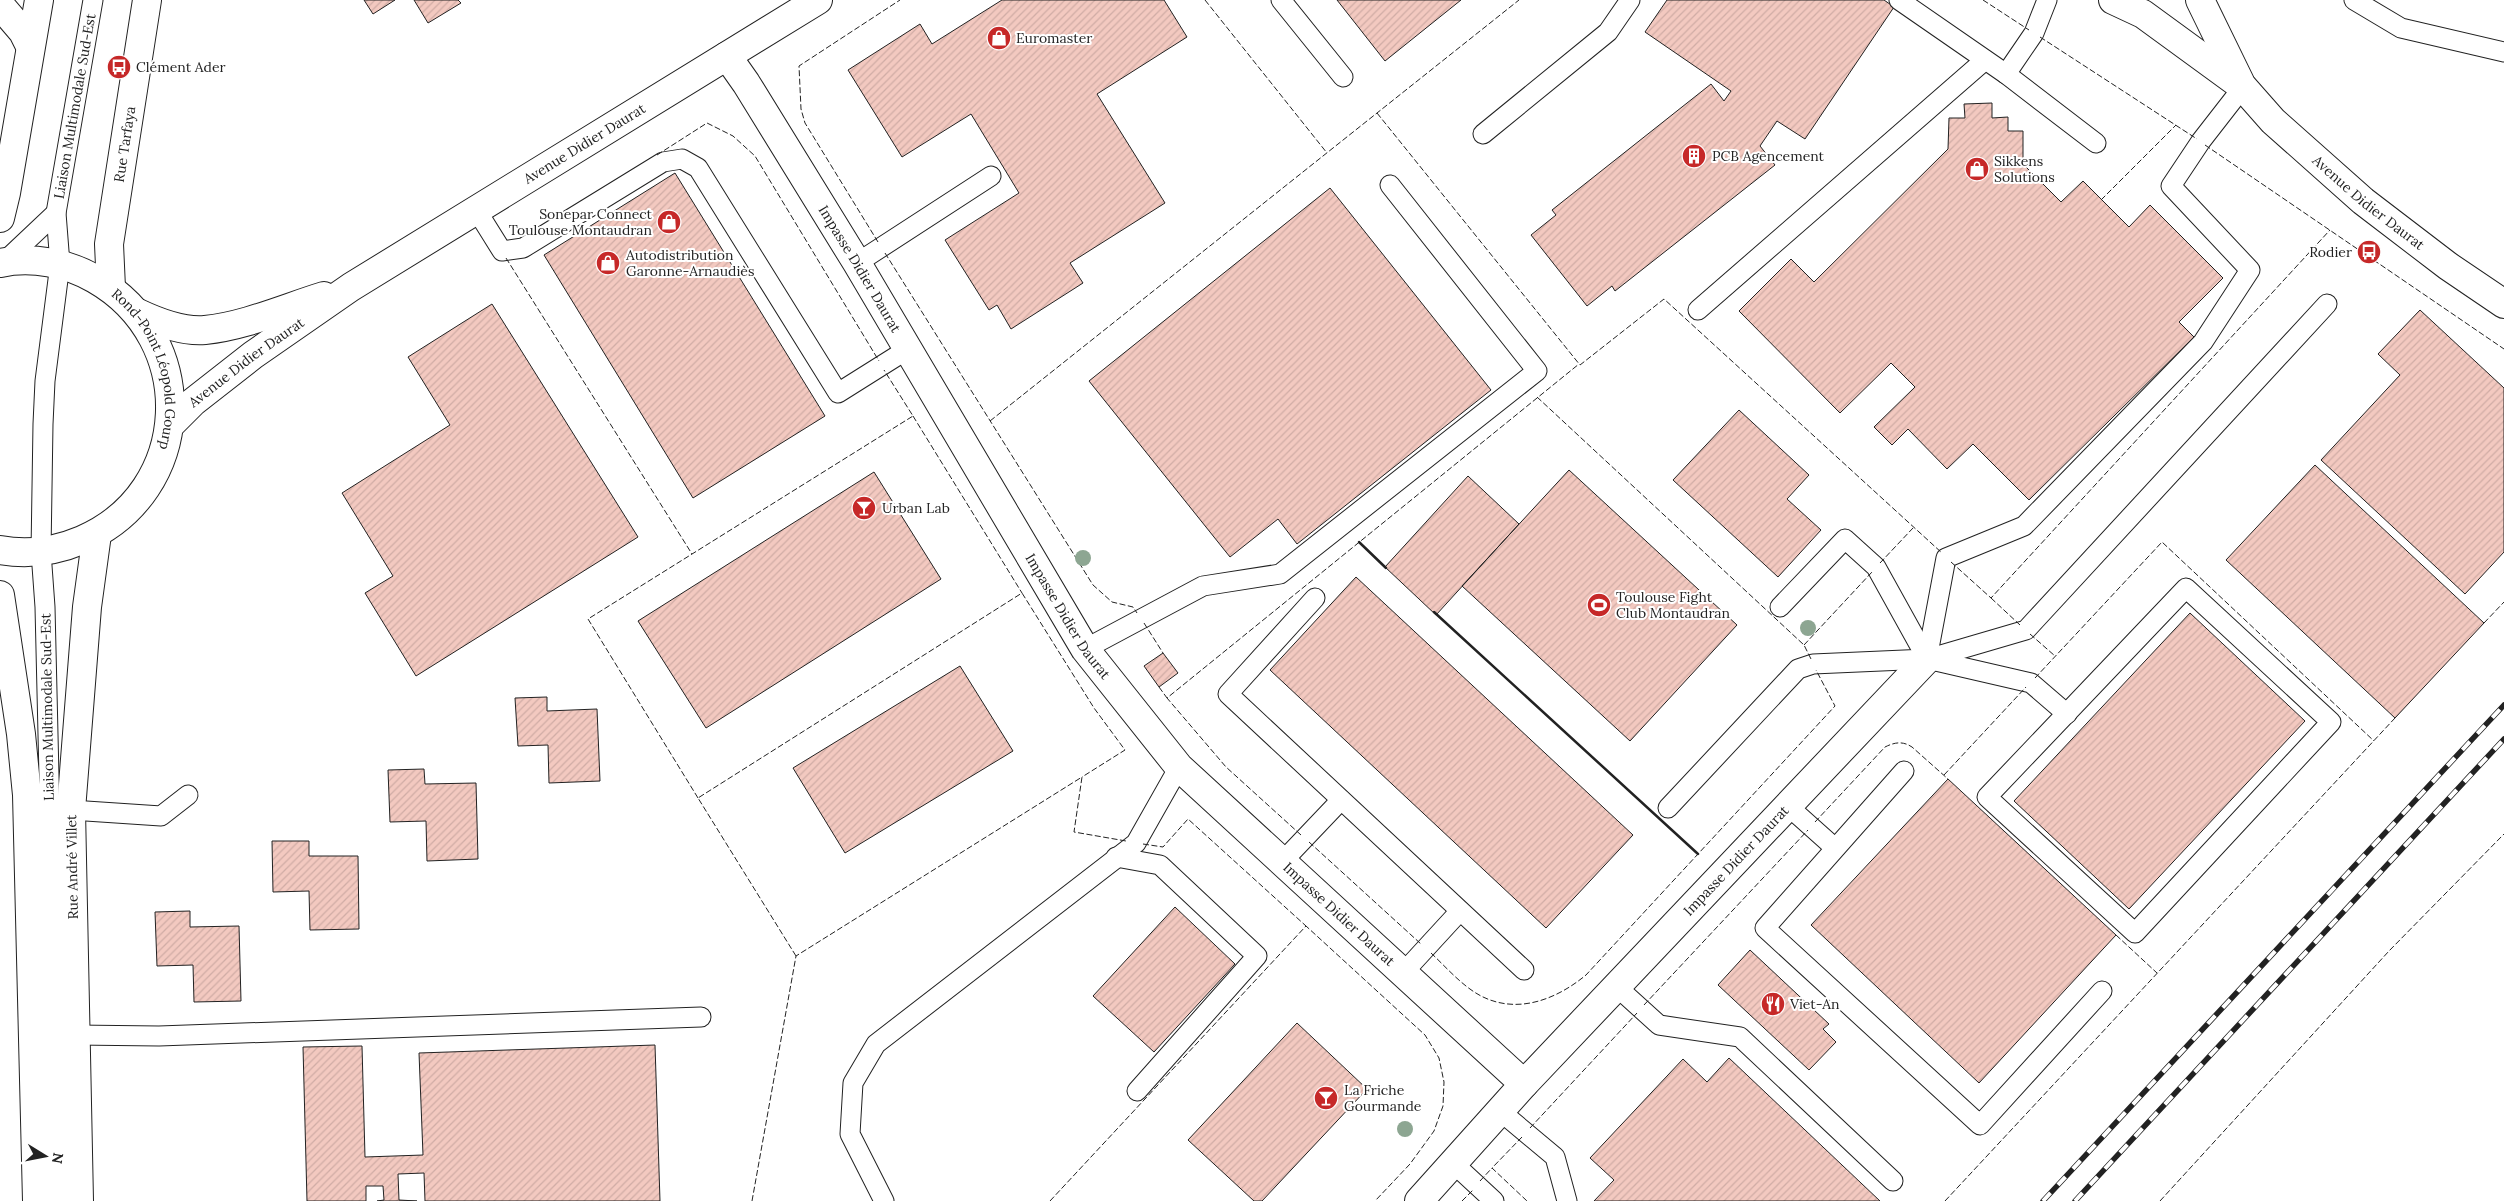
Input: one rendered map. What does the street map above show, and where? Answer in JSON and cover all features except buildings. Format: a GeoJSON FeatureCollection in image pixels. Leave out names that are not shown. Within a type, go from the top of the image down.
{"type":"FeatureCollection","features":[{"type":"Feature","properties":{"kind":"main road"},"geometry":{"type":"LineString","coordinates":[[0,218],[6,194],[39,0]]}},
{"type":"Feature","properties":{"kind":"main road","name":"Rue Tarfaya"},"geometry":{"type":"LineString","coordinates":[[111,288],[109,244],[148,0]]}},
{"type":"Feature","properties":{"kind":"main road","name":"Avenue Didier Daurat"},"geometry":{"type":"LineString","coordinates":[[170,425],[193,402],[253,356],[351,287],[818,0]]}},
{"type":"Feature","properties":{"kind":"main road","name":"Avenue Didier Daurat"},"geometry":{"type":"LineString","coordinates":[[2113,0],[2143,14],[2243,88],[2274,121],[2363,201],[2448,266],[2504,304]]}},
{"type":"Feature","properties":{"kind":"main road","name":"Avenue Didier Daurat"},"geometry":{"type":"LineString","coordinates":[[2200,0],[2243,88]]}},
{"type":"Feature","properties":{"kind":"main road"},"geometry":{"type":"LineString","coordinates":[[0,5],[23,32],[30,46]]}},
{"type":"Feature","properties":{"kind":"main road","name":"Impasse Didier Daurat"},"geometry":{"type":"LineString","coordinates":[[727,56],[751,91],[857,263],[1085,649],[1179,768],[1524,1084]]}},
{"type":"Feature","properties":{"kind":"main road","name":"Rond-Point Léopold Gourp"},"geometry":{"type":"LineString","coordinates":[[0,550],[41,552],[71,545],[97,534],[125,513],[146,488],[162,458],[170,425],[171,395],[165,366],[154,338],[138,313],[111,288],[86,274],[60,264],[32,260],[2,262]]}},
{"type":"Feature","properties":{"kind":"main road","name":"Avenue Didier Daurat"},"geometry":{"type":"LineString","coordinates":[[138,313],[162,324],[203,330],[246,321],[351,287]]}},
{"type":"Feature","properties":{"kind":"main road","name":"Rue André Villet"},"geometry":{"type":"LineString","coordinates":[[79,1201],[71,810],[87,607],[97,534]]}},
{"type":"Feature","properties":{"kind":"main road"},"geometry":{"type":"LineString","coordinates":[[0,595],[22,734],[27,794],[37,1201]]}},
{"type":"Feature","properties":{"kind":"main road","name":"Impasse Didier Daurat"},"geometry":{"type":"LineString","coordinates":[[1418,1201],[1524,1084],[1927,659]]}},
{"type":"Feature","properties":{"kind":"lane","name":"Liaison Multimodale Sud-Est"},"geometry":{"type":"LineString","coordinates":[[58,1201],[45,607],[41,552],[45,381],[60,264],[56,213],[93,0]]}},
{"type":"Feature","properties":{"kind":"lane"},"geometry":{"type":"LineString","coordinates":[[1281,0],[1343,77]]}},
{"type":"Feature","properties":{"kind":"lane"},"geometry":{"type":"LineString","coordinates":[[1483,134],[1608,32],[1630,0]]}},
{"type":"Feature","properties":{"kind":"lane"},"geometry":{"type":"LineString","coordinates":[[1899,0],[2006,74],[2096,143]]}},
{"type":"Feature","properties":{"kind":"lane"},"geometry":{"type":"LineString","coordinates":[[2006,74],[2034,33],[2047,0]]}},
{"type":"Feature","properties":{"kind":"lane"},"geometry":{"type":"LineString","coordinates":[[2354,0],[2401,28],[2504,52]]}},
{"type":"Feature","properties":{"kind":"lane"},"geometry":{"type":"LineString","coordinates":[[1698,310],[1985,60]]}},
{"type":"Feature","properties":{"kind":"lane"},"geometry":{"type":"LineString","coordinates":[[1927,659],[1946,558],[2024,526],[2203,342],[2250,270],[2171,186],[2201,141],[2243,88]]}},
{"type":"Feature","properties":{"kind":"lane"},"geometry":{"type":"LineString","coordinates":[[476,211],[502,252],[524,248],[663,162],[682,159],[698,168],[838,393],[908,349]]}},
{"type":"Feature","properties":{"kind":"lane"},"geometry":{"type":"LineString","coordinates":[[857,263],[991,176]]}},
{"type":"Feature","properties":{"kind":"lane"},"geometry":{"type":"LineString","coordinates":[[1085,649],[1202,586],[1280,574],[1537,371],[1390,185]]}},
{"type":"Feature","properties":{"kind":"lane","name":"Liaison Multimodale Sud-Est"},"geometry":{"type":"LineString","coordinates":[[2,262],[56,213]]}},
{"type":"Feature","properties":{"kind":"lane"},"geometry":{"type":"LineString","coordinates":[[1668,808],[1798,669],[1813,664],[1927,659],[2026,630],[2327,304]]}},
{"type":"Feature","properties":{"kind":"lane"},"geometry":{"type":"LineString","coordinates":[[1780,608],[1845,539],[1876,567],[1927,659],[2031,683],[2067,714]]}},
{"type":"Feature","properties":{"kind":"lane"},"geometry":{"type":"LineString","coordinates":[[2186,588],[2330,722],[2135,933],[1987,797],[2067,714],[2186,588]]}},
{"type":"Feature","properties":{"kind":"lane"},"geometry":{"type":"LineString","coordinates":[[1315,598],[1228,694],[1524,970]]}},
{"type":"Feature","properties":{"kind":"lane"},"geometry":{"type":"LineString","coordinates":[[884,1201],[850,1134],[853,1083],[876,1044],[1136,843],[1179,768]]}},
{"type":"Feature","properties":{"kind":"lane"},"geometry":{"type":"LineString","coordinates":[[1904,771],[1765,928],[1980,1125],[2102,991]]}},
{"type":"Feature","properties":{"kind":"lane"},"geometry":{"type":"LineString","coordinates":[[71,810],[161,816],[188,795]]}},
{"type":"Feature","properties":{"kind":"lane"},"geometry":{"type":"LineString","coordinates":[[1282,862],[1341,800]]}},
{"type":"Feature","properties":{"kind":"lane"},"geometry":{"type":"LineString","coordinates":[[1788,806],[1835,848]]}},
{"type":"Feature","properties":{"kind":"lane"},"geometry":{"type":"LineString","coordinates":[[1116,858],[1160,865],[1257,956],[1137,1091]]}},
{"type":"Feature","properties":{"kind":"lane"},"geometry":{"type":"LineString","coordinates":[[1403,973],[1460,912]]}},
{"type":"Feature","properties":{"kind":"lane"},"geometry":{"type":"LineString","coordinates":[[1617,987],[1659,1025],[1740,1037],[1892,1181]]}},
{"type":"Feature","properties":{"kind":"lane"},"geometry":{"type":"LineString","coordinates":[[75,1035],[159,1036],[701,1017]]}},
{"type":"Feature","properties":{"kind":"lane"},"geometry":{"type":"LineString","coordinates":[[1500,1111],[1555,1157],[1567,1201]]}},
{"type":"Feature","properties":{"kind":"lane"},"geometry":{"type":"LineString","coordinates":[[1453,1164],[1494,1201]]}},
{"type":"Feature","properties":{"kind":"railway"},"geometry":{"type":"LineString","coordinates":[[2043,1201],[2504,705]]}},
{"type":"Feature","properties":{"kind":"railway"},"geometry":{"type":"LineString","coordinates":[[2075,1201],[2504,739]]}},
{"type":"Feature","properties":{"kind":"fence"},"geometry":{"type":"LineString","coordinates":[[878,242],[805,123],[801,109],[799,66],[900,0]]}},
{"type":"Feature","properties":{"kind":"fence"},"geometry":{"type":"LineString","coordinates":[[1205,0],[1327,153]]}},
{"type":"Feature","properties":{"kind":"fence"},"geometry":{"type":"LineString","coordinates":[[990,421],[1519,0]]}},
{"type":"Feature","properties":{"kind":"fence"},"geometry":{"type":"LineString","coordinates":[[1983,0],[2029,30]]}},
{"type":"Feature","properties":{"kind":"fence"},"geometry":{"type":"LineString","coordinates":[[2040,37],[2197,139]]}},
{"type":"Feature","properties":{"kind":"fence"},"geometry":{"type":"LineString","coordinates":[[1377,113],[1580,365],[1664,299],[1942,553]]}},
{"type":"Feature","properties":{"kind":"fence"},"geometry":{"type":"LineString","coordinates":[[657,155],[707,123],[733,136],[755,156],[879,361]]}},
{"type":"Feature","properties":{"kind":"fence"},"geometry":{"type":"LineString","coordinates":[[2101,200],[2176,125]]}},
{"type":"Feature","properties":{"kind":"fence"},"geometry":{"type":"LineString","coordinates":[[2205,145],[2504,349]]}},
{"type":"Feature","properties":{"kind":"fence"},"geometry":{"type":"LineString","coordinates":[[1951,562],[1991,598],[2330,230]]}},
{"type":"Feature","properties":{"kind":"fence"},"geometry":{"type":"LineString","coordinates":[[885,253],[1093,585],[1112,602],[1133,607],[1137,613]]}},
{"type":"Feature","properties":{"kind":"fence"},"geometry":{"type":"LineString","coordinates":[[506,258],[692,554]]}},
{"type":"Feature","properties":{"kind":"fence"},"geometry":{"type":"LineString","coordinates":[[1301,835],[1226,767],[1167,698],[1579,364]]}},
{"type":"Feature","properties":{"kind":"fence"},"geometry":{"type":"LineString","coordinates":[[698,798],[588,619],[913,416],[884,370]]}},
{"type":"Feature","properties":{"kind":"fence"},"geometry":{"type":"LineString","coordinates":[[1537,397],[1804,645],[1811,659]]}},
{"type":"Feature","properties":{"kind":"fence"},"geometry":{"type":"LineString","coordinates":[[913,416],[1022,593]]}},
{"type":"Feature","properties":{"kind":"fence"},"geometry":{"type":"LineString","coordinates":[[1880,563],[1913,528]]}},
{"type":"Feature","properties":{"kind":"fence"},"geometry":{"type":"LineString","coordinates":[[2035,678],[2162,542],[2374,741]]}},
{"type":"Feature","properties":{"kind":"fence"},"geometry":{"type":"LineString","coordinates":[[1804,645],[1872,572]]}},
{"type":"Feature","properties":{"kind":"fence"},"geometry":{"type":"LineString","coordinates":[[796,956],[698,798],[1022,593],[1094,708],[1125,750],[1082,777]]}},
{"type":"Feature","properties":{"kind":"fence"},"geometry":{"type":"LineString","coordinates":[[1991,598],[2020,625]]}},
{"type":"Feature","properties":{"kind":"fence"},"geometry":{"type":"LineString","coordinates":[[2484,623],[2504,602]]}},
{"type":"Feature","properties":{"kind":"fence"},"geometry":{"type":"LineString","coordinates":[[1144,623],[1163,653]]}},
{"type":"Feature","properties":{"kind":"fence"},"geometry":{"type":"LineString","coordinates":[[2030,634],[2055,656]]}},
{"type":"Feature","properties":{"kind":"fence"},"geometry":{"type":"LineString","coordinates":[[1431,953],[1467,987],[1495,1002],[1509,1004],[1536,1002],[1575,984],[1586,975],[1835,706],[1816,670]]}},
{"type":"Feature","properties":{"kind":"fence"},"geometry":{"type":"LineString","coordinates":[[1159,687],[1167,698]]}},
{"type":"Feature","properties":{"kind":"fence"},"geometry":{"type":"LineString","coordinates":[[1944,775],[2026,687]]}},
{"type":"Feature","properties":{"kind":"fence"},"geometry":{"type":"LineString","coordinates":[[1945,1201],[2395,718]]}},
{"type":"Feature","properties":{"kind":"fence"},"geometry":{"type":"LineString","coordinates":[[1815,822],[1885,747],[1892,744],[1902,743],[1909,745],[1948,779]]}},
{"type":"Feature","properties":{"kind":"fence"},"geometry":{"type":"LineString","coordinates":[[752,1201],[796,956],[1082,777],[1074,832],[1126,841]]}},
{"type":"Feature","properties":{"kind":"fence"},"geometry":{"type":"LineString","coordinates":[[1143,844],[1163,847],[1188,819],[1306,926]]}},
{"type":"Feature","properties":{"kind":"fence"},"geometry":{"type":"LineString","coordinates":[[1644,1005],[1808,830]]}},
{"type":"Feature","properties":{"kind":"fence"},"geometry":{"type":"LineString","coordinates":[[2160,1201],[2389,951],[2504,834]]}},
{"type":"Feature","properties":{"kind":"fence"},"geometry":{"type":"LineString","coordinates":[[1309,842],[1421,944]]}},
{"type":"Feature","properties":{"kind":"fence"},"geometry":{"type":"LineString","coordinates":[[1050,1201],[1306,926],[1425,1035],[1439,1058],[1444,1082],[1443,1106],[1434,1131],[1410,1164],[1375,1201]]}},
{"type":"Feature","properties":{"kind":"fence"},"geometry":{"type":"LineString","coordinates":[[2116,935],[2157,973]]}},
{"type":"Feature","properties":{"kind":"fence"},"geometry":{"type":"LineString","coordinates":[[1530,1128],[1637,1013]]}},
{"type":"Feature","properties":{"kind":"fence"},"geometry":{"type":"LineString","coordinates":[[1522,1137],[1492,1168],[1527,1201]]}},
{"type":"Feature","properties":{"kind":"fence"},"geometry":{"type":"LineString","coordinates":[[1480,1181],[1492,1168]]}},
{"type":"Feature","properties":{"kind":"fence"},"geometry":{"type":"LineString","coordinates":[[1462,1201],[1474,1189]]}},
{"type":"Feature","properties":{"kind":"wall"},"geometry":{"type":"LineString","coordinates":[[1359,542],[1386,568]]}},
{"type":"Feature","properties":{"kind":"wall"},"geometry":{"type":"LineString","coordinates":[[1434,612],[1698,854]]}},
{"type":"Feature","properties":{"kind":"place","name":"Euromaster"},"geometry":{"type":"Point","coordinates":[999,38]}},
{"type":"Feature","properties":{"kind":"place","name":"Clément Ader"},"geometry":{"type":"Point","coordinates":[119,67]}},
{"type":"Feature","properties":{"kind":"place","name":"PCB Agencement"},"geometry":{"type":"Point","coordinates":[1694,156]}},
{"type":"Feature","properties":{"kind":"place","name":"Sikkens Solutions"},"geometry":{"type":"Point","coordinates":[1977,169]}},
{"type":"Feature","properties":{"kind":"place","name":"Sonepar Connect Toulouse Montaudran"},"geometry":{"type":"Point","coordinates":[669,222]}},
{"type":"Feature","properties":{"kind":"place","name":"Rodier"},"geometry":{"type":"Point","coordinates":[2369,252]}},
{"type":"Feature","properties":{"kind":"place","name":"Autodistribution Garonne-Arnaudiès"},"geometry":{"type":"Point","coordinates":[608,263]}},
{"type":"Feature","properties":{"kind":"place","name":"Urban Lab"},"geometry":{"type":"Point","coordinates":[864,508]}},
{"type":"Feature","properties":{"kind":"place","name":"Toulouse Fight Club Montaudran"},"geometry":{"type":"Point","coordinates":[1599,605]}},
{"type":"Feature","properties":{"kind":"place","name":"Viet-An"},"geometry":{"type":"Point","coordinates":[1773,1004]}},
{"type":"Feature","properties":{"kind":"place","name":"La Friche Gourmande"},"geometry":{"type":"Point","coordinates":[1326,1098]}}]}
